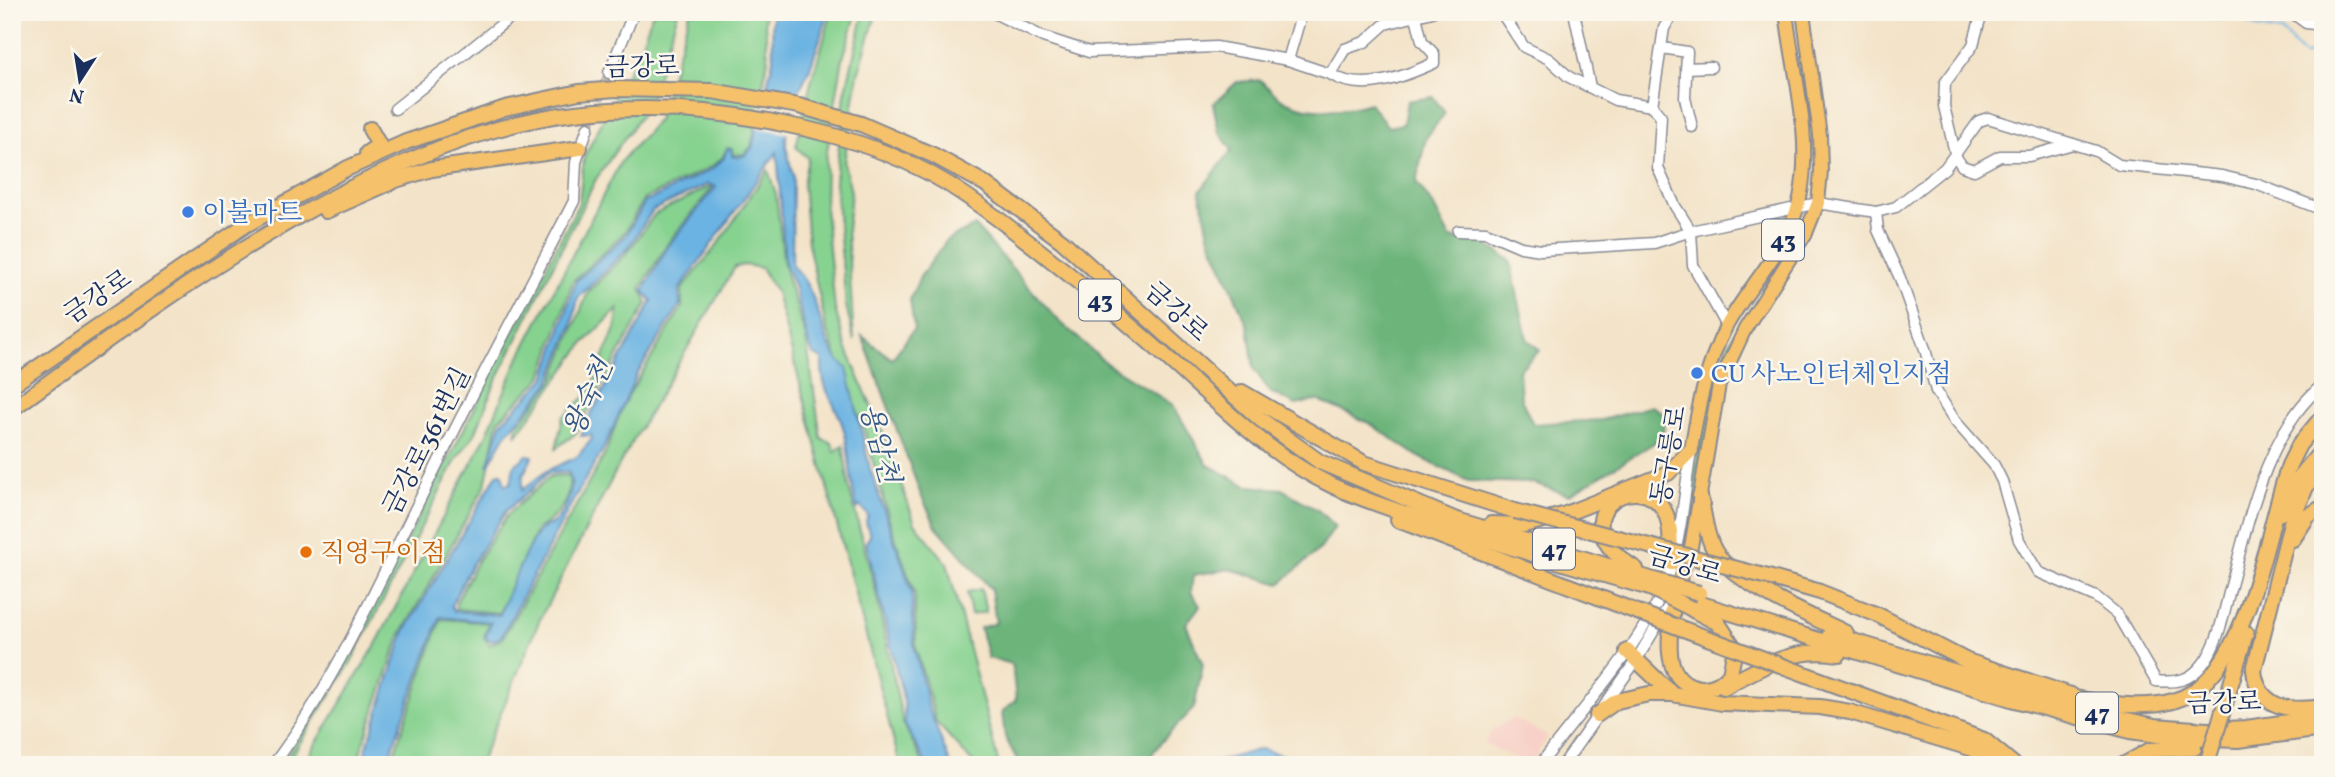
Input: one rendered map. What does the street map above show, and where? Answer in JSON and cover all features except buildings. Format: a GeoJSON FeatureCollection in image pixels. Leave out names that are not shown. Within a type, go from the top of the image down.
{"type":"FeatureCollection","features":[{"type":"Feature","properties":{"kind":"highway","name":"금강로"},"geometry":{"type":"LineString","coordinates":[[12,385],[244,226],[298,195],[406,142],[473,117],[534,101],[616,89],[723,93],[810,108],[861,124],[960,169],[1062,240],[1260,419],[1320,462],[1454,519],[1652,584],[1695,601],[1881,655],[2084,720],[2157,736],[2238,740],[2323,731]]}},
{"type":"Feature","properties":{"kind":"highway","name":"금강로"},"geometry":{"type":"LineString","coordinates":[[12,409],[251,245],[364,181],[418,158],[480,135],[570,113],[663,108],[716,112],[811,129],[855,142],[911,166],[964,194],[1059,265],[1268,445],[1329,484],[1472,536],[1652,584]]}},
{"type":"Feature","properties":{"kind":"highway"},"geometry":{"type":"LineString","coordinates":[[298,195],[379,145],[370,129]]}},
{"type":"Feature","properties":{"kind":"highway"},"geometry":{"type":"LineString","coordinates":[[251,245],[396,180],[432,169],[580,148]]}},
{"type":"Feature","properties":{"kind":"highway"},"geometry":{"type":"LineString","coordinates":[[1196,361],[1262,407],[1364,463],[1515,512],[1820,592],[1878,615],[1967,661],[2086,699]]}},
{"type":"Feature","properties":{"kind":"highway"},"geometry":{"type":"LineString","coordinates":[[1990,682],[2086,699],[2154,705],[2189,696],[2205,686],[2223,664],[2256,580],[2289,465],[2299,445],[2323,416]]}},
{"type":"Feature","properties":{"kind":"highway"},"geometry":{"type":"LineString","coordinates":[[2267,543],[2298,479],[2323,449]]}},
{"type":"Feature","properties":{"kind":"highway","name":"43"},"geometry":{"type":"LineString","coordinates":[[1454,519],[1524,525],[1563,515],[1668,472],[1691,450]]}},
{"type":"Feature","properties":{"kind":"highway"},"geometry":{"type":"LineString","coordinates":[[2323,463],[2299,498],[2261,636],[2255,681],[2263,696],[2280,707],[2295,710],[2323,707]]}},
{"type":"Feature","properties":{"kind":"highway"},"geometry":{"type":"LineString","coordinates":[[1329,484],[1398,520],[1984,740],[2014,765]]}},
{"type":"Feature","properties":{"kind":"highway"},"geometry":{"type":"LineString","coordinates":[[1652,584],[1604,543],[1600,533],[1601,519],[1611,501],[1622,494],[1636,493],[1658,502],[1667,518],[1672,563]]}},
{"type":"Feature","properties":{"kind":"highway"},"geometry":{"type":"LineString","coordinates":[[1700,496],[1715,552],[1734,572],[1764,592],[1881,655]]}},
{"type":"Feature","properties":{"kind":"highway"},"geometry":{"type":"LineString","coordinates":[[2283,559],[2302,522],[2323,507]]}},
{"type":"Feature","properties":{"kind":"highway"},"geometry":{"type":"LineString","coordinates":[[2207,762],[2246,631],[2256,580]]}},
{"type":"Feature","properties":{"kind":"highway","name":"43"},"geometry":{"type":"LineString","coordinates":[[1674,598],[1668,646],[1673,666],[1688,683],[1699,687],[1713,686],[1730,674],[1735,649],[1718,623],[1695,601]]}},
{"type":"Feature","properties":{"kind":"highway"},"geometry":{"type":"LineString","coordinates":[[1597,715],[1617,701],[1649,694],[1679,695],[1717,691],[1772,661],[1800,653],[1881,655]]}},
{"type":"Feature","properties":{"kind":"highway"},"geometry":{"type":"LineString","coordinates":[[1632,655],[1664,689],[1679,695],[1713,702],[1820,707],[1850,712],[1973,749],[1998,765]]}},
{"type":"Feature","properties":{"kind":"highway","name":"금강로"},"geometry":{"type":"LineString","coordinates":[[1881,655],[1990,682],[2105,716],[2177,729],[2246,728],[2323,717]]}},
{"type":"Feature","properties":{"kind":"highway"},"geometry":{"type":"LineString","coordinates":[[2123,765],[2141,753],[2160,748],[2273,744],[2323,731]]}},
{"type":"Feature","properties":{"kind":"main road","name":"동구릉로"},"geometry":{"type":"LineString","coordinates":[[1691,450],[1698,408],[1713,357],[1727,326],[1790,229],[1797,208],[1804,167],[1805,138],[1786,12]]}},
{"type":"Feature","properties":{"kind":"main road","name":"동구릉로"},"geometry":{"type":"LineString","coordinates":[[1674,598],[1691,547],[1720,385],[1745,329],[1807,233],[1818,203],[1820,135],[1803,12]]}},
{"type":"Feature","properties":{"kind":"street"},"geometry":{"type":"LineString","coordinates":[[395,109],[517,12]]}},
{"type":"Feature","properties":{"kind":"street"},"geometry":{"type":"LineString","coordinates":[[608,73],[634,12]]}},
{"type":"Feature","properties":{"kind":"street"},"geometry":{"type":"LineString","coordinates":[[992,12],[1043,37],[1089,52],[1216,47],[1288,60],[1352,84],[1386,80],[1434,63],[1434,54],[1422,41],[1415,14]]}},
{"type":"Feature","properties":{"kind":"street"},"geometry":{"type":"LineString","coordinates":[[1288,60],[1302,12]]}},
{"type":"Feature","properties":{"kind":"street"},"geometry":{"type":"LineString","coordinates":[[1330,74],[1345,49],[1365,43],[1385,24],[1415,14],[1432,12]]}},
{"type":"Feature","properties":{"kind":"street"},"geometry":{"type":"LineString","coordinates":[[1502,12],[1524,47],[1549,59],[1569,77],[1615,100],[1652,106],[1661,117],[1658,168],[1675,206],[1691,231],[1693,265],[1727,326]]}},
{"type":"Feature","properties":{"kind":"street"},"geometry":{"type":"LineString","coordinates":[[1574,12],[1590,87]]}},
{"type":"Feature","properties":{"kind":"street"},"geometry":{"type":"LineString","coordinates":[[1652,106],[1664,28],[1674,12]]}},
{"type":"Feature","properties":{"kind":"street"},"geometry":{"type":"LineString","coordinates":[[1982,12],[1973,45],[1945,83],[1944,106],[1956,157],[1962,166],[1974,170],[2000,156],[2029,156],[2073,144]]}},
{"type":"Feature","properties":{"kind":"street"},"geometry":{"type":"LineString","coordinates":[[2291,12],[2306,23],[2323,25]]}},
{"type":"Feature","properties":{"kind":"street"},"geometry":{"type":"LineString","coordinates":[[1662,48],[1687,52],[1685,98],[1692,127]]}},
{"type":"Feature","properties":{"kind":"street"},"geometry":{"type":"LineString","coordinates":[[1686,68],[1711,66]]}},
{"type":"Feature","properties":{"kind":"street"},"geometry":{"type":"LineString","coordinates":[[1458,231],[1486,232],[1521,247],[1541,250],[1654,243],[1691,231],[1818,203],[1876,212],[1896,207],[1956,157],[1979,121],[1988,118],[2096,151],[2119,165],[2222,176],[2256,184],[2323,211]]}},
{"type":"Feature","properties":{"kind":"street","name":"금강로361번길"},"geometry":{"type":"LineString","coordinates":[[273,765],[300,729],[364,612],[447,443],[574,201],[580,148],[588,127]]}},
{"type":"Feature","properties":{"kind":"street"},"geometry":{"type":"LineString","coordinates":[[1876,212],[1878,230],[1900,278],[1925,349],[1936,391],[1955,421],[1994,465],[2002,481],[2020,540],[2038,572],[2096,597],[2117,614],[2156,681],[2173,682],[2188,678],[2204,663],[2217,636],[2250,518],[2271,459],[2288,425],[2311,394],[2323,385]]}},
{"type":"Feature","properties":{"kind":"street","name":"동구릉로"},"geometry":{"type":"LineString","coordinates":[[1563,765],[1597,715],[1632,655],[1655,605],[1672,563],[1691,450]]}},
{"type":"Feature","properties":{"kind":"street","name":"동구릉로"},"geometry":{"type":"LineString","coordinates":[[1540,765],[1632,655],[1674,598]]}},
{"type":"Feature","properties":{"kind":"shaded area"},"geometry":{"type":"Polygon","coordinates":[[[1515,718],[1548,737],[1530,764],[1484,744],[1493,729],[1515,718]]]}},
{"type":"Feature","properties":{"kind":"green space"},"geometry":{"type":"Polygon","coordinates":[[[653,12],[678,12],[649,103],[596,179],[495,383],[475,434],[457,458],[350,664],[286,765],[280,765],[313,717],[365,623],[579,203],[584,157],[641,46],[653,12]]]}},
{"type":"Feature","properties":{"kind":"green space"},"geometry":{"type":"Polygon","coordinates":[[[690,12],[764,12],[768,59],[751,147],[744,154],[734,155],[732,149],[727,148],[723,157],[711,167],[644,199],[625,232],[573,281],[542,377],[498,421],[485,486],[400,636],[356,765],[303,765],[374,648],[487,434],[516,364],[621,161],[658,120],[690,12]]]}},
{"type":"Feature","properties":{"kind":"green space"},"geometry":{"type":"Polygon","coordinates":[[[832,12],[857,12],[843,58],[826,157],[825,208],[835,309],[846,347],[884,436],[915,523],[947,563],[999,765],[975,765],[936,722],[916,648],[915,594],[891,526],[864,429],[826,327],[808,243],[803,184],[808,158],[796,147],[811,82],[832,12]]]}},
{"type":"Feature","properties":{"kind":"green space"},"geometry":{"type":"Polygon","coordinates":[[[864,12],[877,12],[858,74],[844,163],[851,192],[847,230],[854,341],[846,305],[835,180],[845,94],[864,12]]]}},
{"type":"Feature","properties":{"kind":"green space"},"geometry":{"type":"Polygon","coordinates":[[[1260,80],[1276,95],[1296,106],[1339,109],[1370,103],[1388,127],[1403,124],[1407,101],[1433,97],[1445,113],[1426,138],[1416,182],[1433,205],[1450,238],[1484,243],[1510,260],[1527,339],[1540,350],[1519,370],[1521,399],[1533,424],[1601,420],[1652,406],[1666,415],[1662,438],[1569,495],[1533,483],[1468,481],[1419,457],[1369,423],[1318,400],[1296,405],[1270,392],[1254,369],[1248,326],[1210,239],[1200,191],[1232,150],[1219,132],[1213,104],[1237,82],[1260,80]]]}},
{"type":"Feature","properties":{"kind":"green space"},"geometry":{"type":"Polygon","coordinates":[[[768,170],[776,194],[784,266],[806,338],[821,438],[832,443],[835,452],[843,445],[849,488],[875,588],[903,723],[924,765],[900,765],[776,292],[761,268],[745,265],[735,267],[620,463],[540,619],[479,765],[390,765],[441,619],[489,623],[484,637],[490,645],[502,639],[605,454],[624,403],[682,307],[682,289],[718,244],[768,170]]]}},
{"type":"Feature","properties":{"kind":"green space"},"geometry":{"type":"Polygon","coordinates":[[[709,187],[712,188],[668,243],[641,288],[647,303],[575,434],[556,448],[563,417],[590,392],[616,326],[618,309],[585,342],[516,436],[518,425],[553,381],[588,292],[627,253],[655,214],[709,187]]]}},
{"type":"Feature","properties":{"kind":"green space"},"geometry":{"type":"Polygon","coordinates":[[[975,226],[1058,320],[1107,364],[1173,405],[1208,465],[1247,486],[1282,489],[1319,511],[1335,527],[1321,548],[1280,584],[1230,569],[1193,575],[1191,592],[1200,606],[1186,624],[1203,665],[1194,708],[1152,754],[1150,765],[1020,765],[1005,737],[1002,712],[1016,700],[1012,664],[988,658],[980,628],[996,623],[991,589],[936,526],[921,495],[862,336],[892,359],[914,329],[910,299],[920,277],[947,240],[975,226]]]}},
{"type":"Feature","properties":{"kind":"green space"},"geometry":{"type":"Polygon","coordinates":[[[1734,334],[1737,335],[1686,544],[1684,542],[1696,462],[1707,409],[1723,358],[1734,334]]]}},
{"type":"Feature","properties":{"kind":"green space"},"geometry":{"type":"Polygon","coordinates":[[[568,475],[566,500],[551,520],[537,529],[499,613],[456,609],[456,603],[477,561],[509,513],[551,476],[568,475]]]}},
{"type":"Feature","properties":{"kind":"green space"},"geometry":{"type":"Polygon","coordinates":[[[981,589],[986,612],[971,615],[967,592],[981,589]]]}},
{"type":"Feature","properties":{"kind":"water"},"geometry":{"type":"Polygon","coordinates":[[[772,12],[829,12],[809,71],[787,113],[786,146],[793,176],[792,266],[810,291],[830,347],[837,359],[847,368],[870,469],[912,592],[914,646],[929,709],[951,765],[927,765],[905,725],[904,702],[866,542],[870,536],[866,522],[868,515],[860,506],[857,509],[843,427],[826,388],[822,359],[813,354],[809,344],[794,285],[785,263],[777,152],[679,290],[680,305],[637,374],[604,448],[501,637],[492,641],[485,638],[491,622],[440,617],[386,765],[361,765],[404,633],[497,474],[502,473],[505,485],[511,483],[514,466],[527,455],[533,456],[523,475],[522,490],[546,471],[577,457],[592,439],[591,435],[581,436],[588,419],[652,301],[643,291],[669,245],[716,187],[708,184],[653,210],[628,248],[578,298],[572,326],[549,384],[505,436],[488,466],[501,423],[545,379],[576,281],[626,235],[645,202],[712,169],[724,158],[727,149],[732,149],[732,156],[739,157],[752,148],[773,60],[772,12]],[[568,472],[549,473],[506,511],[472,564],[451,606],[454,611],[500,615],[536,535],[554,522],[566,505],[570,477],[568,472]]]}},
{"type":"Feature","properties":{"kind":"water"},"geometry":{"type":"Polygon","coordinates":[[[1261,749],[1293,758],[1292,765],[1205,765],[1261,749]]]}},
{"type":"Feature","properties":{"kind":"pier"},"geometry":{"type":"Polygon","coordinates":[[[763,85],[801,93],[790,113],[790,134],[754,127],[763,85]]]}},
{"type":"Feature","properties":{"kind":"waterway"},"geometry":{"type":"LineString","coordinates":[[1026,17],[1028,12]]}},
{"type":"Feature","properties":{"kind":"waterway"},"geometry":{"type":"LineString","coordinates":[[2170,12],[2218,20],[2232,15],[2259,28],[2282,32],[2305,56],[2323,45]]}},
{"type":"Feature","properties":{"kind":"tunnel"},"geometry":{"type":"LineString","coordinates":[[588,127],[609,73]]}},
{"type":"Feature","properties":{"kind":"place","name":"이불마트"},"geometry":{"type":"Point","coordinates":[188,212]}},
{"type":"Feature","properties":{"kind":"place","name":"CU 사노인터체인지점"},"geometry":{"type":"Point","coordinates":[1697,373]}},
{"type":"Feature","properties":{"kind":"place","name":"직영구이점"},"geometry":{"type":"Point","coordinates":[306,552]}},
{"type":"Feature","properties":{"kind":"water label","name":"왕숙천"},"geometry":{"type":"Point","coordinates":[587,397]}},
{"type":"Feature","properties":{"kind":"water label","name":"용암천"},"geometry":{"type":"Point","coordinates":[881,443]}}]}
